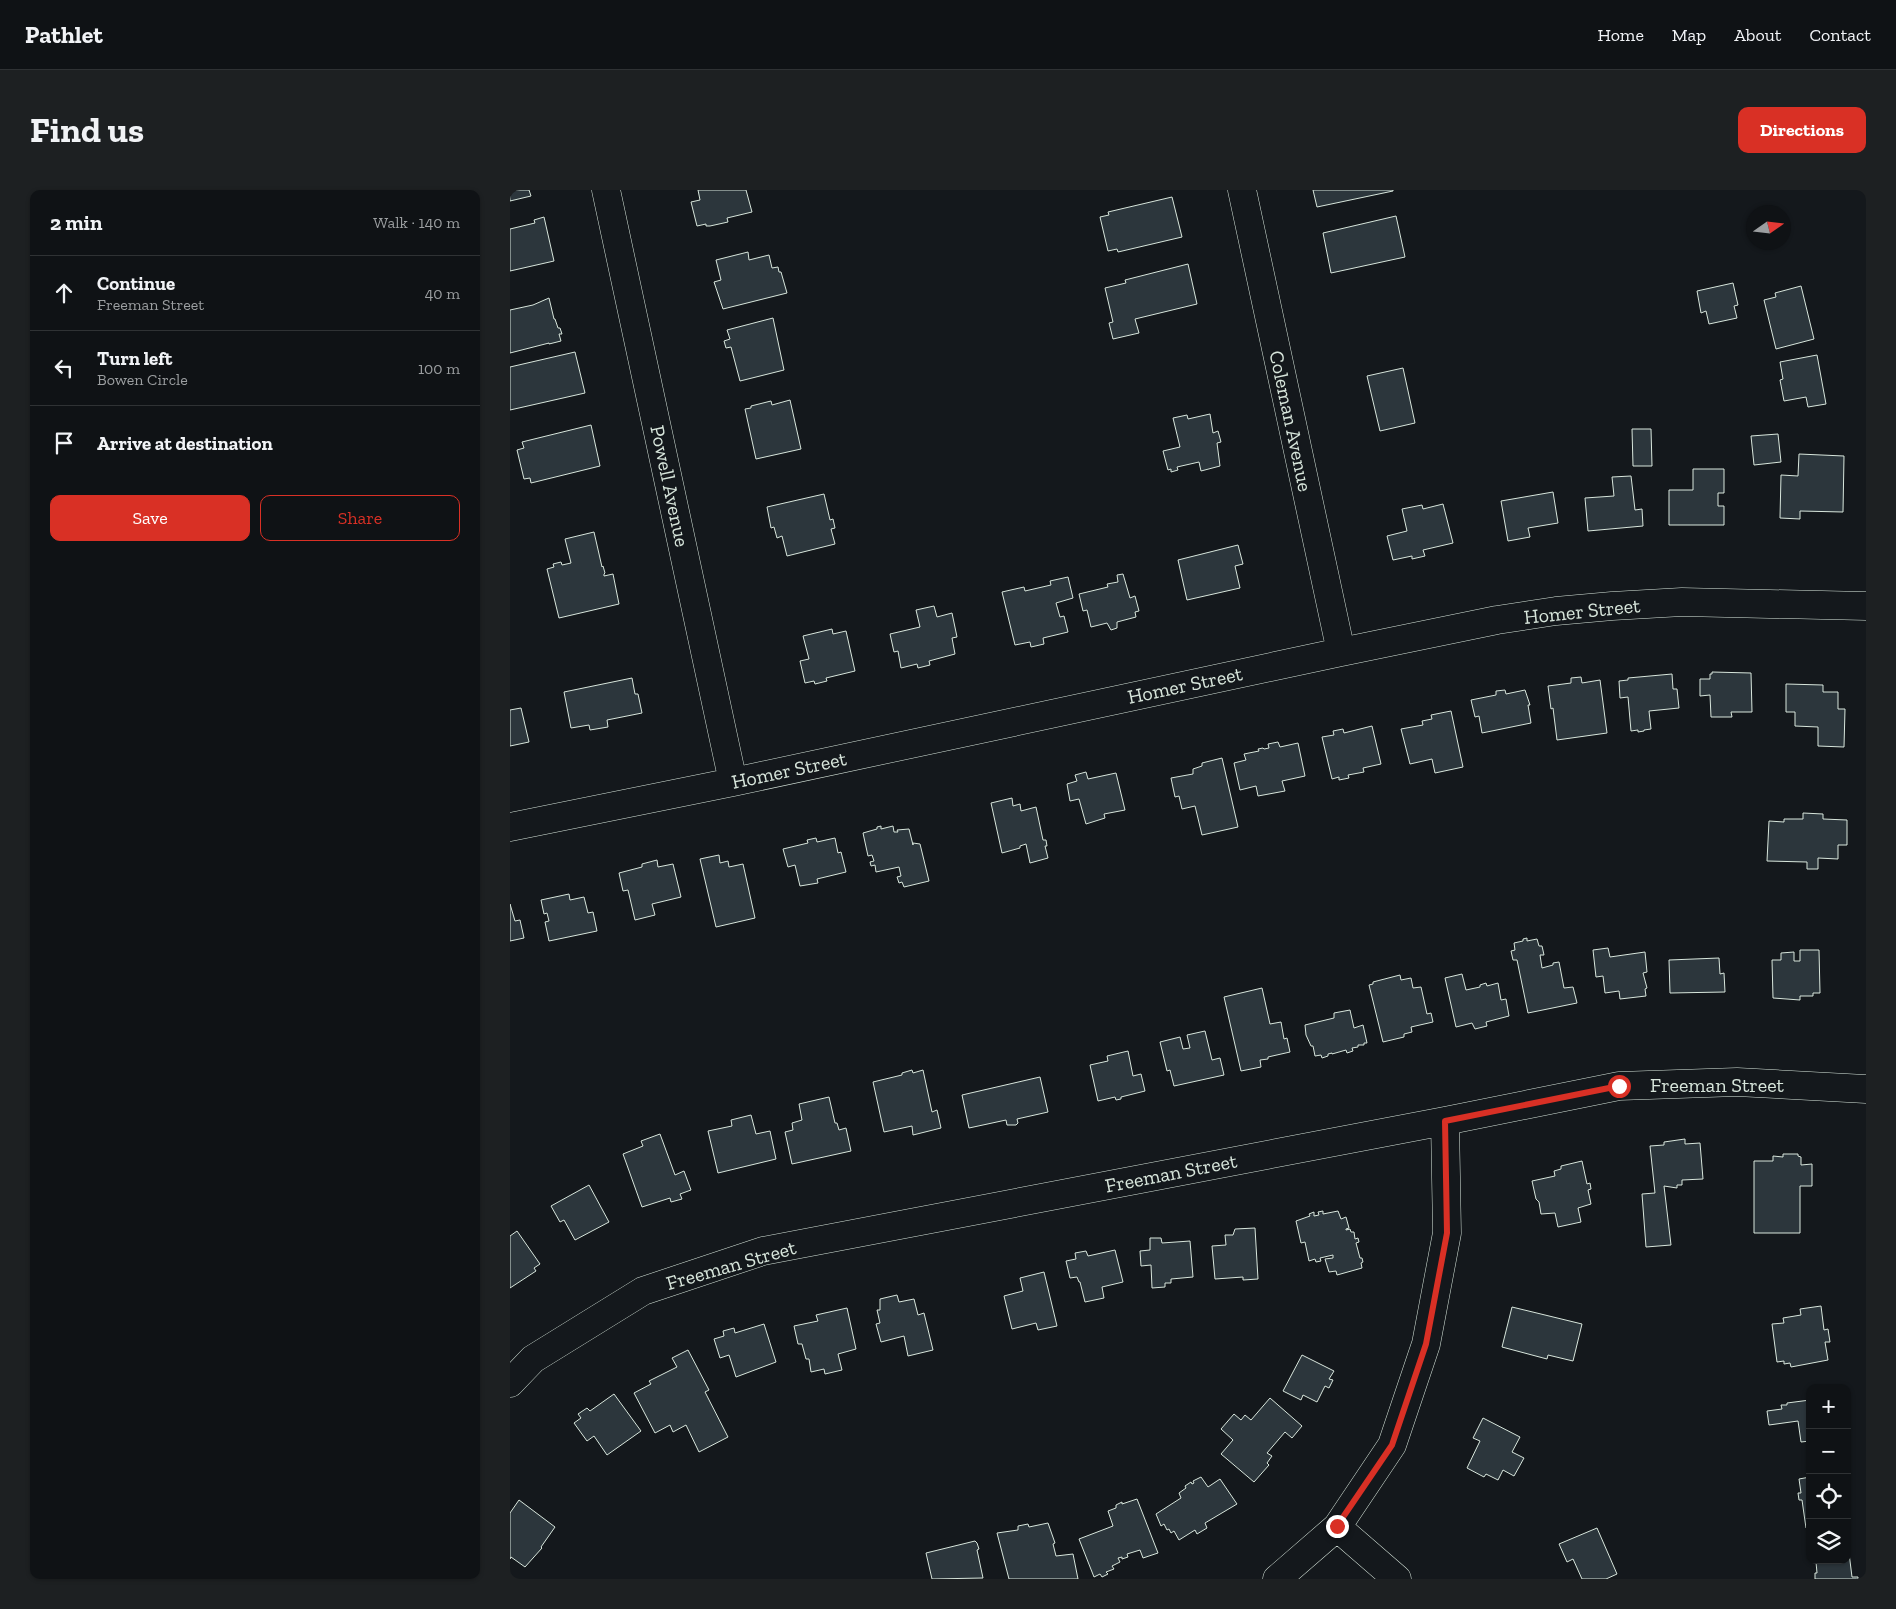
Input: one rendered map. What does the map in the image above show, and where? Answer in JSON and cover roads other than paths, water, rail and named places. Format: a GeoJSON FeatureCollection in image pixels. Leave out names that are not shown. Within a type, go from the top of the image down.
{"type":"FeatureCollection","features":[{"type":"Feature","properties":{"kind":"street","name":"Powell Avenue"},"geometry":{"type":"LineString","coordinates":[[606,190],[733,782]]}},
{"type":"Feature","properties":{"kind":"street","name":"Coleman Avenue"},"geometry":{"type":"LineString","coordinates":[[1242,190],[1341,652]]}},
{"type":"Feature","properties":{"kind":"street","name":"Homer Street"},"geometry":{"type":"LineString","coordinates":[[510,827],[733,782],[1497,620],[1556,611],[1682,602],[1866,606]]}},
{"type":"Feature","properties":{"kind":"street","name":"Freeman Street"},"geometry":{"type":"LineString","coordinates":[[510,1383],[533,1359],[643,1291],[763,1251],[1619,1086],[1737,1082],[1866,1088]]}},
{"type":"Feature","properties":{"kind":"street"},"geometry":{"type":"LineString","coordinates":[[1276,1579],[1337,1526],[1392,1445],[1426,1344],[1447,1233],[1445,1121]]}},
{"type":"Feature","properties":{"kind":"street"},"geometry":{"type":"LineString","coordinates":[[1337,1526],[1396,1579]]}}]}
